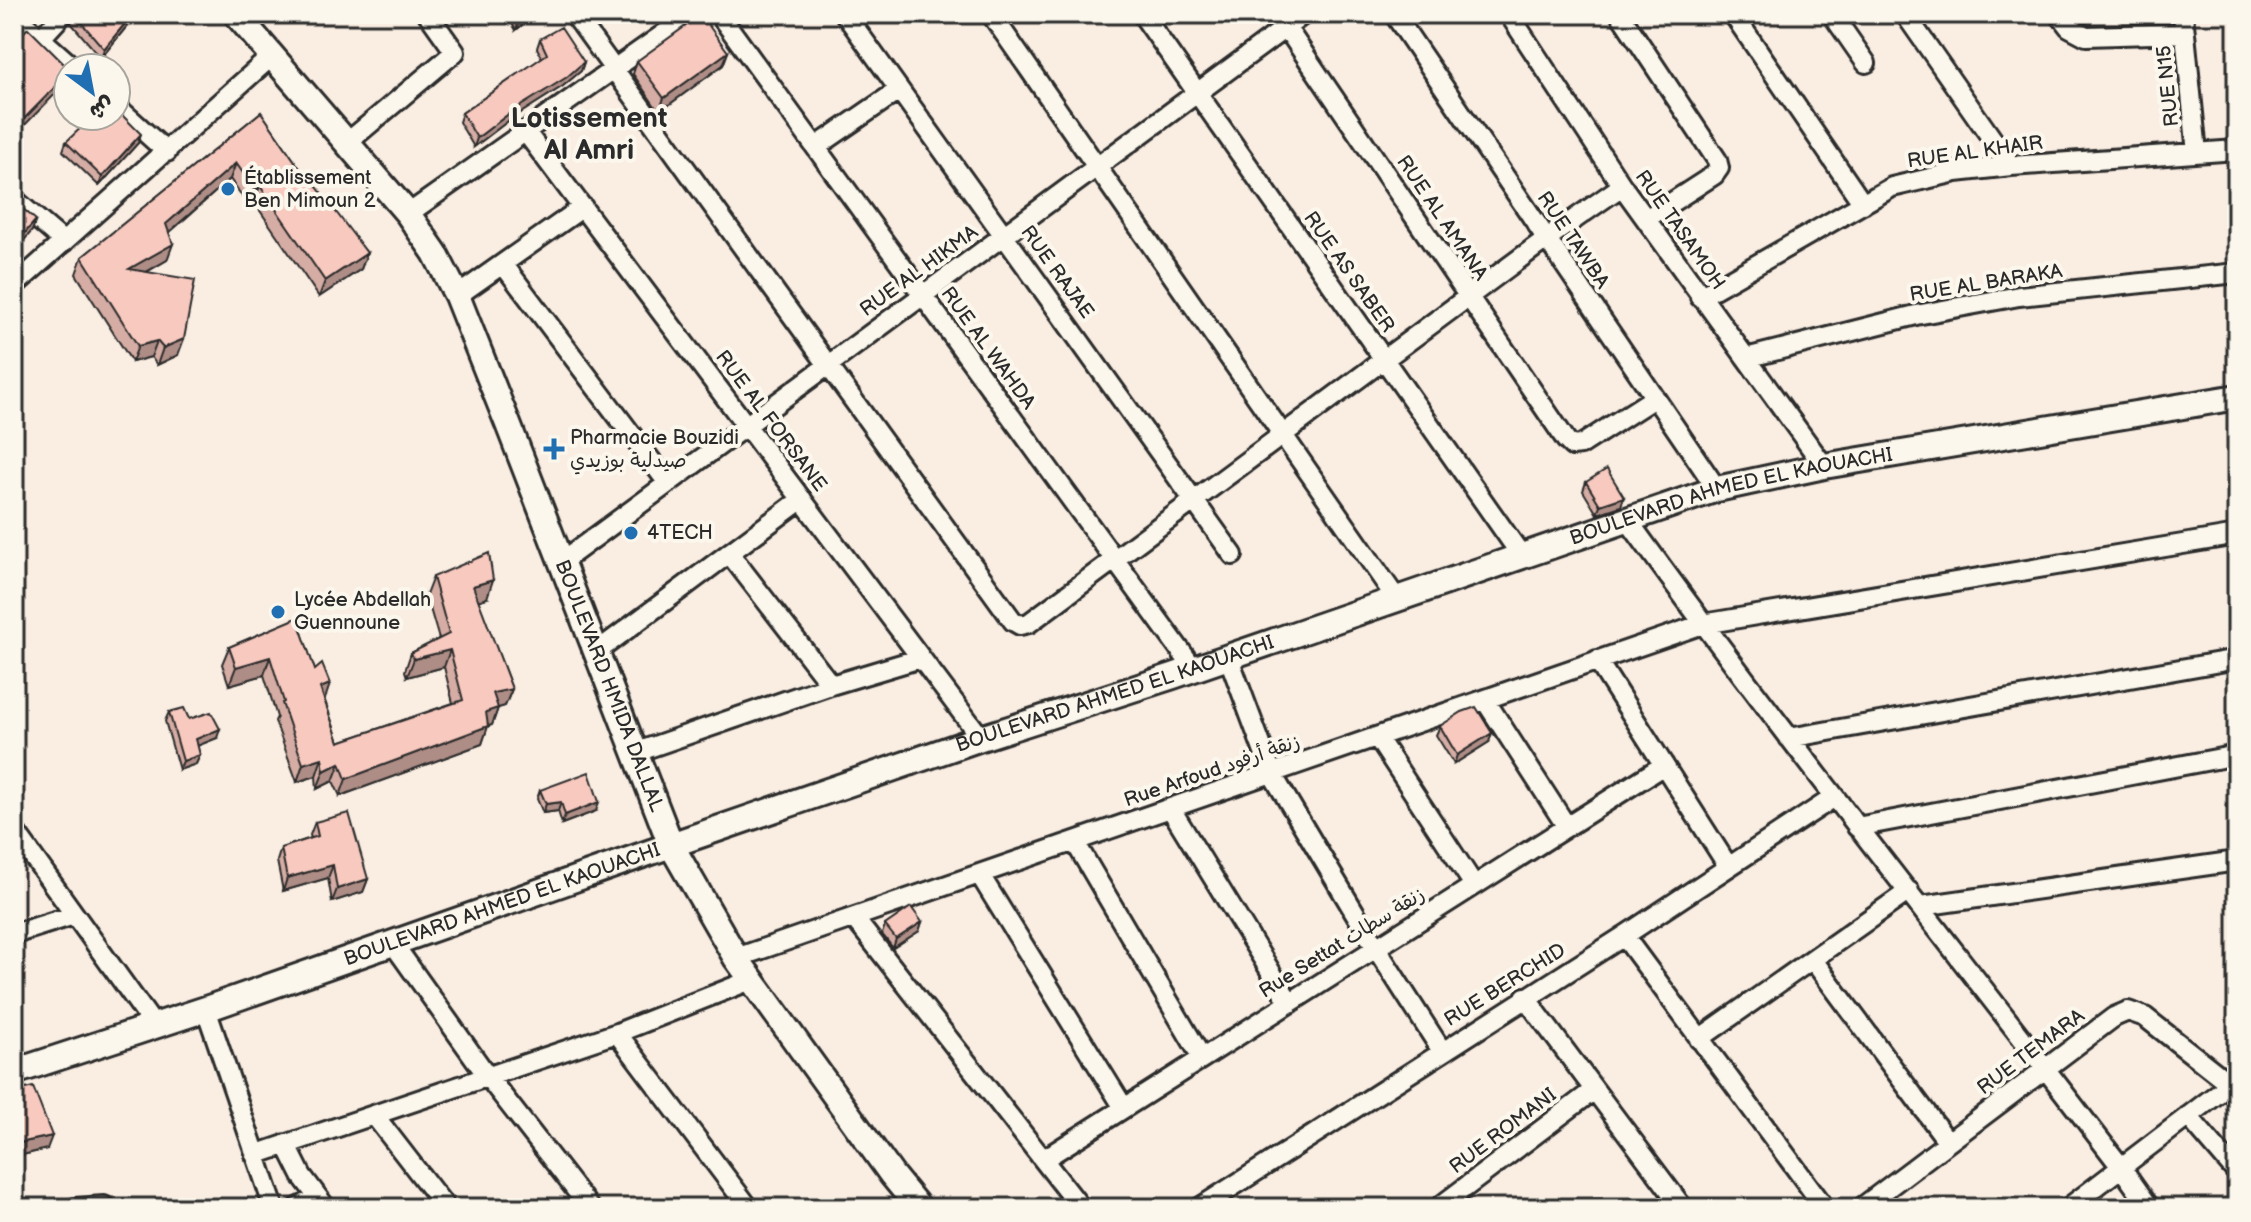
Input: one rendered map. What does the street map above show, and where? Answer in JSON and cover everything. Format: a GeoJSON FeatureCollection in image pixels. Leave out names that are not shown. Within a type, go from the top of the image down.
{"type":"FeatureCollection","features":[{"type":"Feature","properties":{"kind":"street"},"geometry":{"type":"LineString","coordinates":[[41,38],[63,14]]}},
{"type":"Feature","properties":{"kind":"street","name":"BOULEVARD HMIDA DALLAL"},"geometry":{"type":"LineString","coordinates":[[236,14],[408,214],[435,253],[457,296],[671,845],[751,980],[919,1208]]}},
{"type":"Feature","properties":{"kind":"street"},"geometry":{"type":"LineString","coordinates":[[348,142],[455,52],[428,14]]}},
{"type":"Feature","properties":{"kind":"street"},"geometry":{"type":"LineString","coordinates":[[574,14],[1013,621],[1020,625],[1029,623],[1468,296],[1622,186]]}},
{"type":"Feature","properties":{"kind":"street"},"geometry":{"type":"LineString","coordinates":[[408,214],[692,14]]}},
{"type":"Feature","properties":{"kind":"street","name":"RUE AL WAHDA"},"geometry":{"type":"LineString","coordinates":[[719,14],[1194,669]]}},
{"type":"Feature","properties":{"kind":"street","name":"RUE RAJAE"},"geometry":{"type":"LineString","coordinates":[[845,14],[1233,555]]}},
{"type":"Feature","properties":{"kind":"street"},"geometry":{"type":"LineString","coordinates":[[991,14],[1396,598]]}},
{"type":"Feature","properties":{"kind":"street","name":"RUE AS SABER"},"geometry":{"type":"LineString","coordinates":[[1142,14],[1521,555]]}},
{"type":"Feature","properties":{"kind":"street","name":"RUE AL HIKMA"},"geometry":{"type":"LineString","coordinates":[[560,563],[1197,93],[1282,21],[1304,14]]}},
{"type":"Feature","properties":{"kind":"street","name":"RUE TAWBA"},"geometry":{"type":"LineString","coordinates":[[1394,14],[1717,489]]}},
{"type":"Feature","properties":{"kind":"street","name":"RUE TASAMOH"},"geometry":{"type":"LineString","coordinates":[[1509,14],[1622,186],[1824,466]]}},
{"type":"Feature","properties":{"kind":"street"},"geometry":{"type":"LineString","coordinates":[[1620,14],[1717,160],[1719,168],[1714,175],[1646,219]]}},
{"type":"Feature","properties":{"kind":"street"},"geometry":{"type":"LineString","coordinates":[[1733,14],[1863,204]]}},
{"type":"Feature","properties":{"kind":"street"},"geometry":{"type":"LineString","coordinates":[[1832,14],[1866,63]]}},
{"type":"Feature","properties":{"kind":"street"},"geometry":{"type":"LineString","coordinates":[[1905,14],[2011,166]]}},
{"type":"Feature","properties":{"kind":"street"},"geometry":{"type":"LineString","coordinates":[[2059,14],[2069,27],[2086,36],[2184,24]]}},
{"type":"Feature","properties":{"kind":"street"},"geometry":{"type":"LineString","coordinates":[[14,15],[56,52]]}},
{"type":"Feature","properties":{"kind":"street","name":"RUE AL AMANA"},"geometry":{"type":"LineString","coordinates":[[1282,21],[1572,446],[1581,445],[1654,398]]}},
{"type":"Feature","properties":{"kind":"street","name":"RUE N15"},"geometry":{"type":"LineString","coordinates":[[2184,24],[2197,153]]}},
{"type":"Feature","properties":{"kind":"street"},"geometry":{"type":"LineString","coordinates":[[14,286],[273,55]]}},
{"type":"Feature","properties":{"kind":"street"},"geometry":{"type":"LineString","coordinates":[[816,147],[899,90]]}},
{"type":"Feature","properties":{"kind":"street"},"geometry":{"type":"LineString","coordinates":[[132,120],[167,152]]}},
{"type":"Feature","properties":{"kind":"street","name":"RUE AL FORSANE"},"geometry":{"type":"LineString","coordinates":[[525,131],[981,738]]}},
{"type":"Feature","properties":{"kind":"street","name":"RUE AL KHAIR"},"geometry":{"type":"LineString","coordinates":[[1700,297],[1892,187],[1916,180],[2011,166],[2237,150]]}},
{"type":"Feature","properties":{"kind":"street"},"geometry":{"type":"LineString","coordinates":[[14,199],[64,242]]}},
{"type":"Feature","properties":{"kind":"street"},"geometry":{"type":"LineString","coordinates":[[457,296],[583,207]]}},
{"type":"Feature","properties":{"kind":"street"},"geometry":{"type":"LineString","coordinates":[[503,264],[668,483]]}},
{"type":"Feature","properties":{"kind":"street","name":"RUE AL BARAKA"},"geometry":{"type":"LineString","coordinates":[[1746,358],[1916,315],[2019,296],[2237,273]]}},
{"type":"Feature","properties":{"kind":"street","name":"BOULEVARD AHMED EL KAOUACHI"},"geometry":{"type":"LineString","coordinates":[[14,1072],[155,1027],[981,738],[1194,669],[1717,489],[1824,466],[2237,397]]}},
{"type":"Feature","properties":{"kind":"street"},"geometry":{"type":"LineString","coordinates":[[595,653],[802,499]]}},
{"type":"Feature","properties":{"kind":"street"},"geometry":{"type":"LineString","coordinates":[[1627,519],[1833,798],[1921,906],[2150,1208]]}},
{"type":"Feature","properties":{"kind":"street","name":"Rue Arfoud زنقة أرفود"},"geometry":{"type":"LineString","coordinates":[[736,958],[1703,624],[2237,535]]}},
{"type":"Feature","properties":{"kind":"street"},"geometry":{"type":"LineString","coordinates":[[729,553],[831,685]]}},
{"type":"Feature","properties":{"kind":"street"},"geometry":{"type":"LineString","coordinates":[[1228,656],[1272,774],[1442,1051]]}},
{"type":"Feature","properties":{"kind":"street"},"geometry":{"type":"LineString","coordinates":[[634,753],[831,685],[921,658]]}},
{"type":"Feature","properties":{"kind":"street"},"geometry":{"type":"LineString","coordinates":[[1789,738],[2237,659]]}},
{"type":"Feature","properties":{"kind":"street"},"geometry":{"type":"LineString","coordinates":[[1597,660],[1728,866]]}},
{"type":"Feature","properties":{"kind":"street"},"geometry":{"type":"LineString","coordinates":[[1485,700],[1567,827]]}},
{"type":"Feature","properties":{"kind":"street"},"geometry":{"type":"LineString","coordinates":[[1377,737],[1474,885]]}},
{"type":"Feature","properties":{"kind":"street"},"geometry":{"type":"LineString","coordinates":[[1857,827],[2237,755]]}},
{"type":"Feature","properties":{"kind":"street","name":"Rue Settat زنقة سطات"},"geometry":{"type":"LineString","coordinates":[[1044,1159],[1664,765]]}},
{"type":"Feature","properties":{"kind":"street","name":"RUE BERCHID"},"geometry":{"type":"LineString","coordinates":[[1199,1208],[1833,798]]}},
{"type":"Feature","properties":{"kind":"street"},"geometry":{"type":"LineString","coordinates":[[1171,809],[1290,1003]]}},
{"type":"Feature","properties":{"kind":"street"},"geometry":{"type":"LineString","coordinates":[[14,830],[155,1027]]}},
{"type":"Feature","properties":{"kind":"street"},"geometry":{"type":"LineString","coordinates":[[1075,842],[1202,1058]]}},
{"type":"Feature","properties":{"kind":"street"},"geometry":{"type":"LineString","coordinates":[[1921,906],[2237,861]]}},
{"type":"Feature","properties":{"kind":"street"},"geometry":{"type":"LineString","coordinates":[[980,875],[1124,1108]]}},
{"type":"Feature","properties":{"kind":"street"},"geometry":{"type":"LineString","coordinates":[[1699,1039],[1909,891]]}},
{"type":"Feature","properties":{"kind":"street"},"geometry":{"type":"LineString","coordinates":[[14,934],[74,915]]}},
{"type":"Feature","properties":{"kind":"street"},"geometry":{"type":"LineString","coordinates":[[854,918],[1081,1208]]}},
{"type":"Feature","properties":{"kind":"street"},"geometry":{"type":"LineString","coordinates":[[1624,936],[1825,1208]]}},
{"type":"Feature","properties":{"kind":"street"},"geometry":{"type":"LineString","coordinates":[[392,942],[488,1077],[590,1208]]}},
{"type":"Feature","properties":{"kind":"street"},"geometry":{"type":"LineString","coordinates":[[1813,960],[1948,1142]]}},
{"type":"Feature","properties":{"kind":"street"},"geometry":{"type":"LineString","coordinates":[[255,1155],[617,1033],[751,980]]}},
{"type":"Feature","properties":{"kind":"street"},"geometry":{"type":"LineString","coordinates":[[1525,997],[1683,1208]]}},
{"type":"Feature","properties":{"kind":"street"},"geometry":{"type":"LineString","coordinates":[[206,1009],[274,1208]]}},
{"type":"Feature","properties":{"kind":"street","name":"RUE TEMARA"},"geometry":{"type":"LineString","coordinates":[[1861,1208],[2114,1017],[2128,1011],[2145,1017],[2233,1082]]}},
{"type":"Feature","properties":{"kind":"street"},"geometry":{"type":"LineString","coordinates":[[617,1033],[749,1208]]}},
{"type":"Feature","properties":{"kind":"street"},"geometry":{"type":"LineString","coordinates":[[2068,1208],[2233,1082]]}},
{"type":"Feature","properties":{"kind":"street","name":"RUE ROMANI"},"geometry":{"type":"LineString","coordinates":[[1438,1208],[1594,1090]]}},
{"type":"Feature","properties":{"kind":"street"},"geometry":{"type":"LineString","coordinates":[[374,1115],[446,1208]]}},
{"type":"Feature","properties":{"kind":"street"},"geometry":{"type":"LineString","coordinates":[[2188,1116],[2237,1173]]}},
{"type":"Feature","properties":{"kind":"street"},"geometry":{"type":"LineString","coordinates":[[286,1144],[302,1176],[322,1203],[298,1208]]}},
{"type":"Feature","properties":{"kind":"street"},"geometry":{"type":"LineString","coordinates":[[75,1208],[106,1208]]}},
{"type":"Feature","properties":{"kind":"building"},"geometry":{"type":"Polygon","coordinates":[[[74,14],[133,14],[104,49],[74,14]]]}},
{"type":"Feature","properties":{"kind":"building"},"geometry":{"type":"Polygon","coordinates":[[[515,14],[528,14],[519,21],[515,14]]]}},
{"type":"Feature","properties":{"kind":"building"},"geometry":{"type":"Polygon","coordinates":[[[701,15],[728,52],[664,98],[637,61],[701,15]]]}},
{"type":"Feature","properties":{"kind":"building"},"geometry":{"type":"Polygon","coordinates":[[[561,27],[584,62],[477,138],[462,113],[547,54],[540,39],[561,27]]]}},
{"type":"Feature","properties":{"kind":"building"},"geometry":{"type":"Polygon","coordinates":[[[28,28],[52,52],[52,90],[14,129],[14,42],[28,28]]]}},
{"type":"Feature","properties":{"kind":"building"},"geometry":{"type":"Polygon","coordinates":[[[261,112],[303,173],[305,171],[367,253],[325,281],[260,186],[255,190],[236,163],[166,224],[173,244],[129,269],[195,280],[184,339],[163,348],[157,341],[138,346],[82,257],[261,112]]]}},
{"type":"Feature","properties":{"kind":"building"},"geometry":{"type":"Polygon","coordinates":[[[132,125],[141,134],[102,177],[66,142],[76,132],[132,132],[132,125]]]}},
{"type":"Feature","properties":{"kind":"building"},"geometry":{"type":"Polygon","coordinates":[[[14,201],[36,220],[17,242],[14,239],[14,201]]]}},
{"type":"Feature","properties":{"kind":"building"},"geometry":{"type":"Polygon","coordinates":[[[1607,469],[1624,497],[1600,505],[1586,482],[1607,469]]]}},
{"type":"Feature","properties":{"kind":"building"},"geometry":{"type":"Polygon","coordinates":[[[489,553],[493,580],[473,586],[512,689],[493,693],[498,708],[486,712],[488,726],[346,779],[340,763],[324,771],[322,758],[303,764],[270,657],[236,667],[229,647],[297,618],[315,670],[322,664],[330,684],[320,688],[339,742],[463,700],[450,650],[414,659],[411,653],[449,634],[433,577],[489,553]]]}},
{"type":"Feature","properties":{"kind":"building"},"geometry":{"type":"Polygon","coordinates":[[[1476,707],[1492,733],[1457,755],[1440,726],[1476,707]]]}},
{"type":"Feature","properties":{"kind":"building"},"geometry":{"type":"Polygon","coordinates":[[[184,708],[189,719],[211,712],[220,729],[196,739],[200,755],[183,761],[169,712],[184,708]]]}},
{"type":"Feature","properties":{"kind":"building"},"geometry":{"type":"Polygon","coordinates":[[[589,772],[599,802],[565,815],[561,802],[546,804],[540,790],[589,772]]]}},
{"type":"Feature","properties":{"kind":"building"},"geometry":{"type":"Polygon","coordinates":[[[349,813],[368,879],[337,889],[333,865],[287,878],[281,848],[318,836],[315,822],[349,813]]]}},
{"type":"Feature","properties":{"kind":"building"},"geometry":{"type":"Polygon","coordinates":[[[911,907],[922,922],[896,939],[885,925],[911,907]]]}},
{"type":"Feature","properties":{"kind":"building"},"geometry":{"type":"Polygon","coordinates":[[[33,1087],[52,1136],[19,1143],[14,1132],[14,1092],[33,1087]]]}},
{"type":"Feature","properties":{"kind":"place","name":"Établissement Ben Mimoun 2"},"geometry":{"type":"Point","coordinates":[228,189]}},
{"type":"Feature","properties":{"kind":"place","name":"Pharmacie Bouzidi صيدلية بوزيدي"},"geometry":{"type":"Point","coordinates":[554,449]}},
{"type":"Feature","properties":{"kind":"place","name":"4TECH"},"geometry":{"type":"Point","coordinates":[631,533]}},
{"type":"Feature","properties":{"kind":"place","name":"Lycée Abdellah Guennoune"},"geometry":{"type":"Point","coordinates":[278,612]}},
{"type":"Feature","properties":{"kind":"district","name":"Lotissement Al Amri"},"geometry":{"type":"Point","coordinates":[589,134]}}]}
